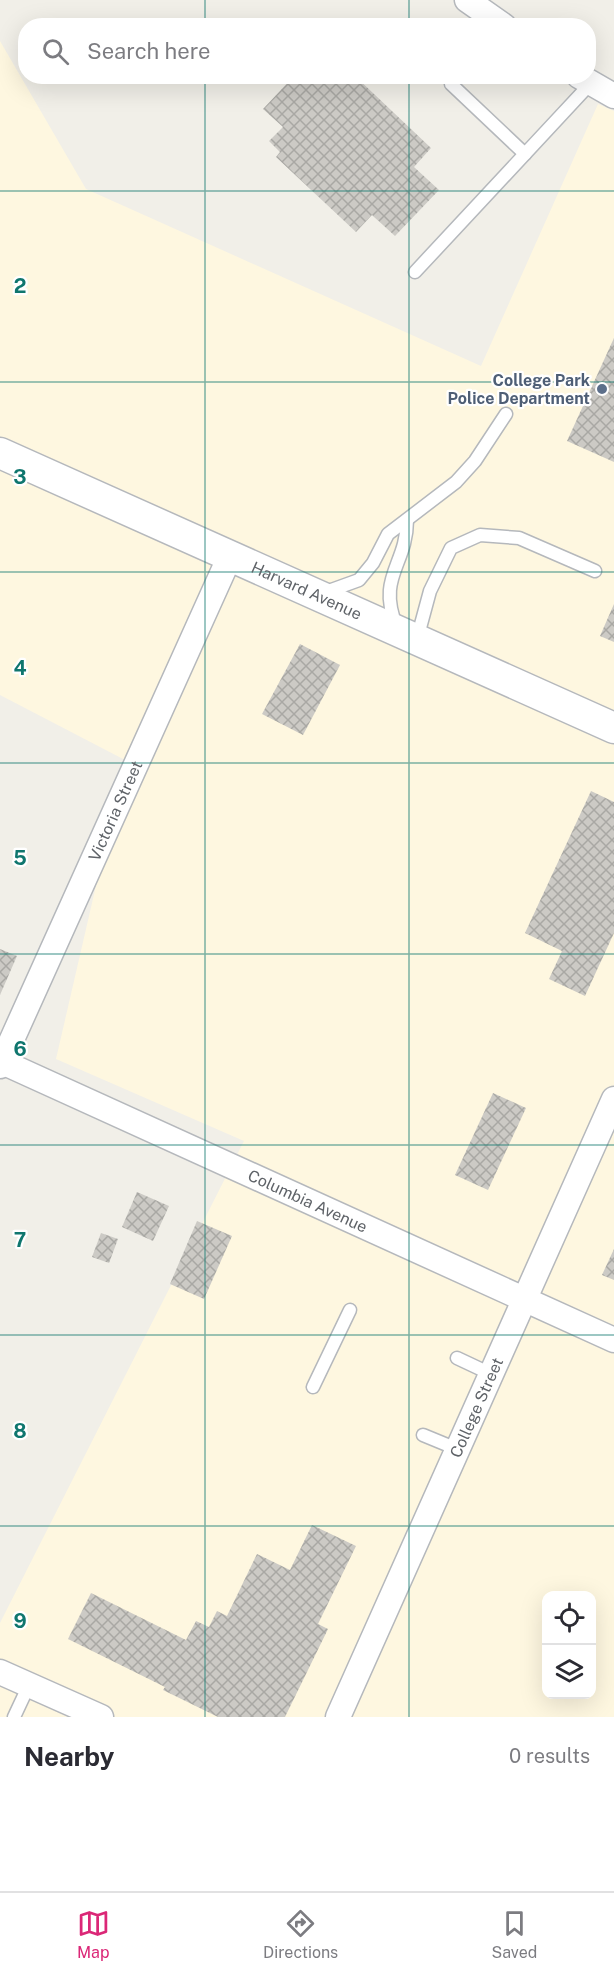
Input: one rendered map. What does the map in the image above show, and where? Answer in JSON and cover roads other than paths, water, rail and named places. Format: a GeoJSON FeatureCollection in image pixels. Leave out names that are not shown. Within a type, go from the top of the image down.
{"type":"FeatureCollection","features":[{"type":"Feature","properties":{"kind":"street"},"geometry":{"type":"LineString","coordinates":[[467,0],[493,18]]}},
{"type":"Feature","properties":{"kind":"street"},"geometry":{"type":"LineString","coordinates":[[592,84],[614,96]]}},
{"type":"Feature","properties":{"kind":"street","name":"Harvard Avenue"},"geometry":{"type":"LineString","coordinates":[[0,453],[614,728]]}},
{"type":"Feature","properties":{"kind":"street","name":"Victoria Street"},"geometry":{"type":"LineString","coordinates":[[0,1063],[230,556]]}},
{"type":"Feature","properties":{"kind":"street","name":"Columbia Avenue"},"geometry":{"type":"LineString","coordinates":[[0,1063],[614,1340]]}},
{"type":"Feature","properties":{"kind":"street","name":"College Street"},"geometry":{"type":"LineString","coordinates":[[338,1717],[614,1099]]}},
{"type":"Feature","properties":{"kind":"street"},"geometry":{"type":"LineString","coordinates":[[0,1672],[101,1717]]}},
{"type":"Feature","properties":{"kind":"lane"},"geometry":{"type":"LineString","coordinates":[[451,84],[525,154]]}},
{"type":"Feature","properties":{"kind":"lane"},"geometry":{"type":"LineString","coordinates":[[415,272],[525,154],[582,84]]}},
{"type":"Feature","properties":{"kind":"lane"},"geometry":{"type":"LineString","coordinates":[[317,595],[359,580],[373,563],[388,534],[430,499],[456,482],[469,468],[506,414]]}},
{"type":"Feature","properties":{"kind":"lane"},"geometry":{"type":"LineString","coordinates":[[407,520],[407,541],[388,586],[392,616],[408,636],[451,548],[480,535],[519,538],[595,571]]}},
{"type":"Feature","properties":{"kind":"lane"},"geometry":{"type":"LineString","coordinates":[[313,1387],[351,1310]]}},
{"type":"Feature","properties":{"kind":"lane"},"geometry":{"type":"LineString","coordinates":[[457,1358],[491,1374]]}},
{"type":"Feature","properties":{"kind":"lane"},"geometry":{"type":"LineString","coordinates":[[423,1435],[457,1449]]}},
{"type":"Feature","properties":{"kind":"lane"},"geometry":{"type":"LineString","coordinates":[[14,1717],[29,1685]]}},
{"type":"Feature","properties":{"kind":"place","name":"College Park Police Department"},"geometry":{"type":"Point","coordinates":[602,389]}}]}
